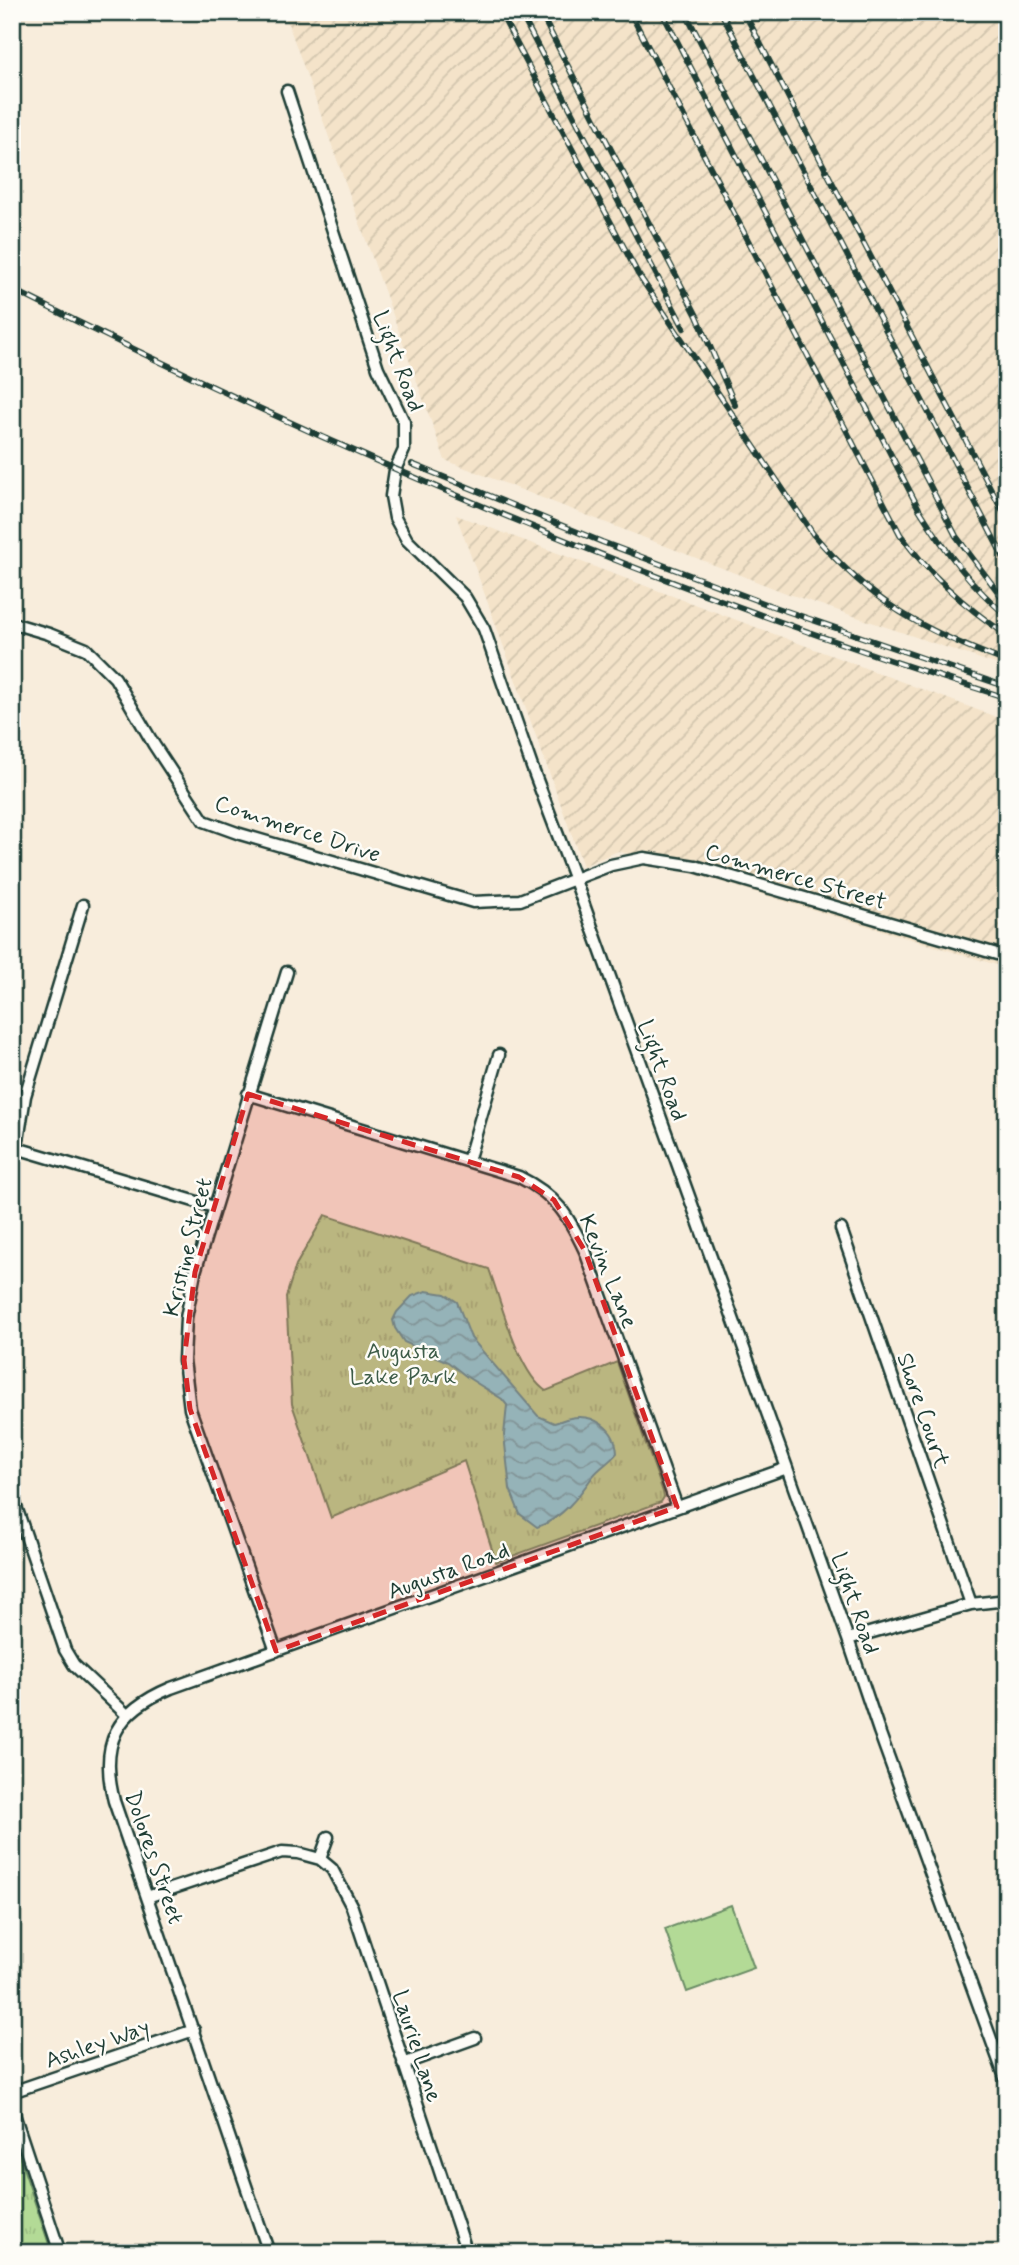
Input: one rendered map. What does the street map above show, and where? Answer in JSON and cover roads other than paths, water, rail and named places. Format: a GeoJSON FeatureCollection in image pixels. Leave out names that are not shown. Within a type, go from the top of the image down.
{"type":"FeatureCollection","features":[{"type":"Feature","properties":{"kind":"street","name":"Light Road"},"geometry":{"type":"LineString","coordinates":[[287,91],[378,368],[393,394],[404,422],[404,450],[395,470],[392,487],[395,519],[407,540],[466,597],[484,629],[1007,2083]]}},
{"type":"Feature","properties":{"kind":"street","name":"Commerce Drive"},"geometry":{"type":"LineString","coordinates":[[12,623],[50,634],[86,649],[115,678],[160,755],[204,821],[472,902],[520,900],[575,880]]}},
{"type":"Feature","properties":{"kind":"street","name":"Commerce Street"},"geometry":{"type":"LineString","coordinates":[[575,880],[611,865],[644,858],[695,866],[1007,957]]}},
{"type":"Feature","properties":{"kind":"street"},"geometry":{"type":"LineString","coordinates":[[83,905],[25,1096],[15,1147],[215,1207]]}},
{"type":"Feature","properties":{"kind":"street","name":"Kristine Street"},"geometry":{"type":"LineString","coordinates":[[276,1651],[190,1409],[184,1360],[186,1318],[195,1272],[287,972]]}},
{"type":"Feature","properties":{"kind":"street"},"geometry":{"type":"LineString","coordinates":[[468,1161],[499,1055]]}},
{"type":"Feature","properties":{"kind":"street","name":"Kevin Lane"},"geometry":{"type":"LineString","coordinates":[[248,1094],[519,1177],[538,1186],[554,1200],[570,1219],[585,1251],[677,1507]]}},
{"type":"Feature","properties":{"kind":"street","name":"Shore Court"},"geometry":{"type":"LineString","coordinates":[[841,1229],[971,1604]]}},
{"type":"Feature","properties":{"kind":"street","name":"Augusta Road"},"geometry":{"type":"LineString","coordinates":[[127,1715],[156,1694],[787,1468]]}},
{"type":"Feature","properties":{"kind":"street"},"geometry":{"type":"LineString","coordinates":[[12,1495],[65,1650],[74,1665],[127,1715]]}},
{"type":"Feature","properties":{"kind":"street"},"geometry":{"type":"LineString","coordinates":[[848,1639],[971,1604],[1007,1600]]}},
{"type":"Feature","properties":{"kind":"street","name":"Dolores Street"},"geometry":{"type":"LineString","coordinates":[[127,1715],[113,1738],[108,1758],[109,1780],[269,2253]]}},
{"type":"Feature","properties":{"kind":"street"},"geometry":{"type":"LineString","coordinates":[[147,1898],[282,1852],[320,1858],[328,1837]]}},
{"type":"Feature","properties":{"kind":"street","name":"Laurie Lane"},"geometry":{"type":"LineString","coordinates":[[320,1858],[339,1878],[352,1906],[467,2253]]}},
{"type":"Feature","properties":{"kind":"street","name":"Ashley Way"},"geometry":{"type":"LineString","coordinates":[[12,2092],[194,2030]]}},
{"type":"Feature","properties":{"kind":"street"},"geometry":{"type":"LineString","coordinates":[[403,2064],[475,2038]]}},
{"type":"Feature","properties":{"kind":"street"},"geometry":{"type":"LineString","coordinates":[[12,2108],[60,2253]]}},
{"type":"Feature","properties":{"kind":"water"},"geometry":{"type":"Polygon","coordinates":[[[426,1291],[445,1294],[457,1302],[471,1338],[538,1416],[554,1423],[579,1417],[595,1420],[612,1436],[617,1453],[596,1473],[569,1506],[546,1523],[537,1527],[520,1514],[510,1489],[504,1435],[507,1405],[448,1362],[404,1342],[395,1328],[393,1320],[397,1312],[412,1296],[426,1291]]]}},
{"type":"Feature","properties":{"kind":"railway"},"geometry":{"type":"LineString","coordinates":[[500,12],[638,274],[813,534],[878,597],[924,626],[1007,662]]}},
{"type":"Feature","properties":{"kind":"railway"},"geometry":{"type":"LineString","coordinates":[[520,12],[684,328]]}},
{"type":"Feature","properties":{"kind":"railway"},"geometry":{"type":"LineString","coordinates":[[540,12],[697,316],[735,405]]}},
{"type":"Feature","properties":{"kind":"railway"},"geometry":{"type":"LineString","coordinates":[[630,12],[900,534],[923,563],[949,589],[1007,635]]}},
{"type":"Feature","properties":{"kind":"railway"},"geometry":{"type":"LineString","coordinates":[[662,12],[919,509],[959,566],[1007,616]]}},
{"type":"Feature","properties":{"kind":"railway"},"geometry":{"type":"LineString","coordinates":[[685,12],[956,536],[1007,604]]}},
{"type":"Feature","properties":{"kind":"railway"},"geometry":{"type":"LineString","coordinates":[[721,12],[1007,564]]}},
{"type":"Feature","properties":{"kind":"railway"},"geometry":{"type":"LineString","coordinates":[[744,12],[1007,520]]}},
{"type":"Feature","properties":{"kind":"railway"},"geometry":{"type":"LineString","coordinates":[[12,289],[255,406],[501,514],[752,612],[1007,698]]}},
{"type":"Feature","properties":{"kind":"railway"},"geometry":{"type":"LineString","coordinates":[[412,464],[602,542],[769,605],[1007,687]]}},
{"type":"Feature","properties":{"kind":"park label","name":"Augusta Lake Park"},"geometry":{"type":"Point","coordinates":[403,1363]}}]}
